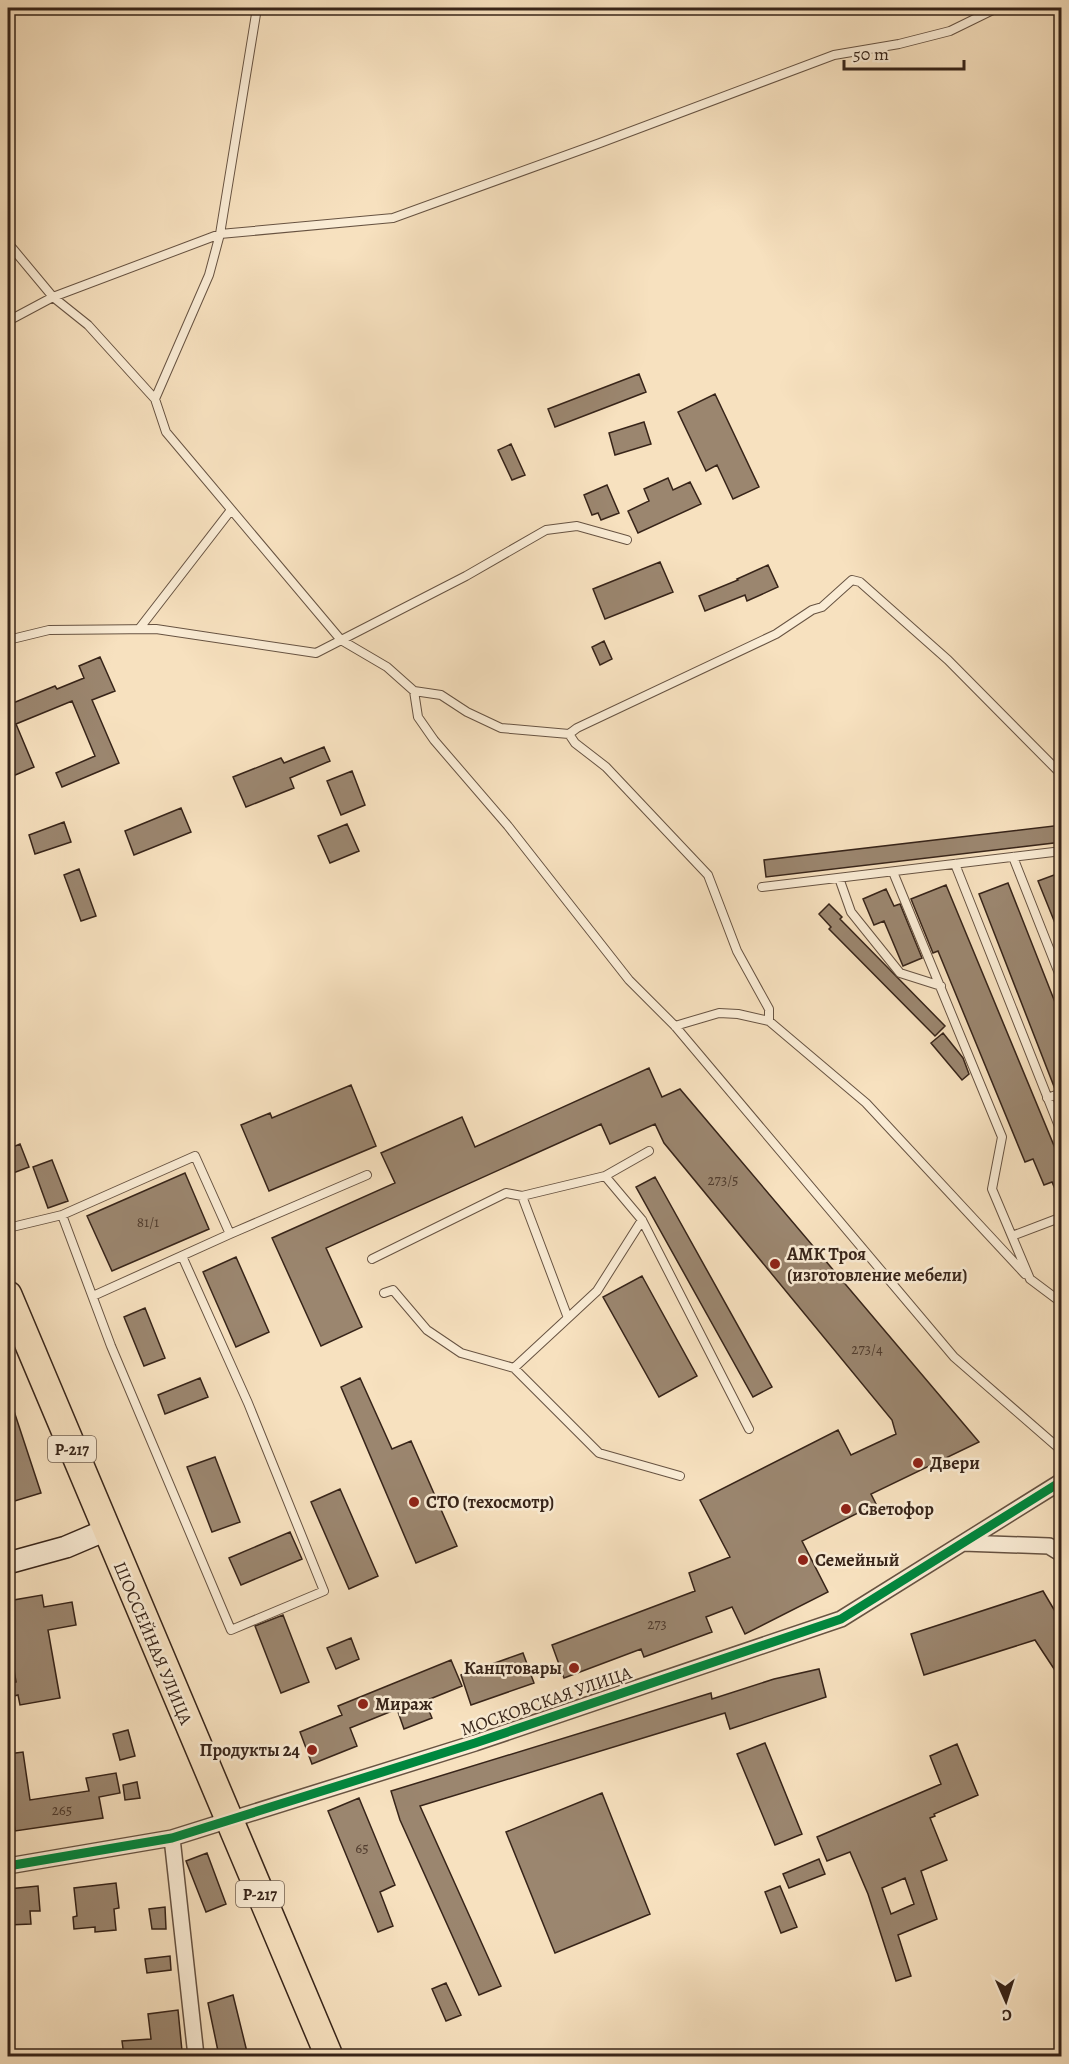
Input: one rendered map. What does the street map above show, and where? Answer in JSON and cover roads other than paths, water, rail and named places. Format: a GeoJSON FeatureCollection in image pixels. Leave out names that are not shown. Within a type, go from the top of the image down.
{"type":"FeatureCollection","features":[{"type":"Feature","properties":{"kind":"highway","name":"ШОССЕЙНАЯ УЛИЦА"},"geometry":{"type":"LineString","coordinates":[[8,1295],[329,2056]]}},
{"type":"Feature","properties":{"kind":"main road"},"geometry":{"type":"LineString","coordinates":[[8,1563],[66,1546],[106,1530]]}},
{"type":"Feature","properties":{"kind":"street","name":"МОСКОВСКАЯ УЛИЦА"},"geometry":{"type":"LineString","coordinates":[[8,1866],[172,1838],[476,1743],[841,1619],[1062,1481]]}},
{"type":"Feature","properties":{"kind":"street"},"geometry":{"type":"LineString","coordinates":[[963,1543],[1049,1546],[1062,1554]]}},
{"type":"Feature","properties":{"kind":"street"},"geometry":{"type":"LineString","coordinates":[[172,1838],[196,2056]]}},
{"type":"Feature","properties":{"kind":"lane"},"geometry":{"type":"LineString","coordinates":[[155,399],[209,275],[219,234],[257,8]]}},
{"type":"Feature","properties":{"kind":"lane"},"geometry":{"type":"LineString","coordinates":[[8,321],[53,297],[219,234],[393,218],[834,55],[899,44],[950,31],[997,8]]}},
{"type":"Feature","properties":{"kind":"lane"},"geometry":{"type":"LineString","coordinates":[[8,243],[53,297],[88,325],[155,399],[166,432],[341,640],[387,667],[414,691],[441,695],[467,712],[501,728],[569,734],[776,634],[812,610],[822,607],[852,580],[860,582],[948,660],[1062,775]]}},
{"type":"Feature","properties":{"kind":"lane"},"geometry":{"type":"LineString","coordinates":[[140,629],[231,510]]}},
{"type":"Feature","properties":{"kind":"lane"},"geometry":{"type":"LineString","coordinates":[[8,640],[49,630],[156,629],[316,653],[466,576],[546,530],[577,526],[627,540]]}},
{"type":"Feature","properties":{"kind":"lane"},"geometry":{"type":"LineString","coordinates":[[414,691],[418,717],[434,740],[508,826],[629,980],[675,1026],[954,1357],[1062,1451]]}},
{"type":"Feature","properties":{"kind":"lane"},"geometry":{"type":"LineString","coordinates":[[569,734],[575,743],[606,767],[708,875],[737,951],[770,1009],[769,1021]]}},
{"type":"Feature","properties":{"kind":"lane"},"geometry":{"type":"LineString","coordinates":[[762,887],[1062,851]]}},
{"type":"Feature","properties":{"kind":"lane"},"geometry":{"type":"LineString","coordinates":[[1013,857],[1062,981]]}},
{"type":"Feature","properties":{"kind":"lane"},"geometry":{"type":"LineString","coordinates":[[955,864],[1062,1134]]}},
{"type":"Feature","properties":{"kind":"lane"},"geometry":{"type":"LineString","coordinates":[[893,872],[1002,1137],[992,1189],[1030,1280]]}},
{"type":"Feature","properties":{"kind":"lane"},"geometry":{"type":"LineString","coordinates":[[840,878],[851,912],[900,973],[941,986]]}},
{"type":"Feature","properties":{"kind":"lane"},"geometry":{"type":"LineString","coordinates":[[675,1026],[719,1013],[738,1014],[769,1021],[866,1103],[1030,1280],[1062,1303]]}},
{"type":"Feature","properties":{"kind":"lane"},"geometry":{"type":"LineString","coordinates":[[1047,1098],[1062,1093]]}},
{"type":"Feature","properties":{"kind":"lane"},"geometry":{"type":"LineString","coordinates":[[372,1260],[506,1193],[522,1196],[604,1176],[649,1151]]}},
{"type":"Feature","properties":{"kind":"lane"},"geometry":{"type":"LineString","coordinates":[[8,1228],[62,1215],[195,1156],[230,1234]]}},
{"type":"Feature","properties":{"kind":"lane"},"geometry":{"type":"LineString","coordinates":[[93,1296],[367,1175]]}},
{"type":"Feature","properties":{"kind":"lane"},"geometry":{"type":"LineString","coordinates":[[604,1176],[642,1220],[748,1429]]}},
{"type":"Feature","properties":{"kind":"lane"},"geometry":{"type":"LineString","coordinates":[[522,1196],[568,1318]]}},
{"type":"Feature","properties":{"kind":"lane"},"geometry":{"type":"LineString","coordinates":[[62,1215],[111,1346],[231,1630],[324,1591],[248,1403],[182,1256]]}},
{"type":"Feature","properties":{"kind":"lane"},"geometry":{"type":"LineString","coordinates":[[1012,1236],[1062,1217]]}},
{"type":"Feature","properties":{"kind":"lane"},"geometry":{"type":"LineString","coordinates":[[514,1368],[597,1291],[642,1220]]}},
{"type":"Feature","properties":{"kind":"lane"},"geometry":{"type":"LineString","coordinates":[[384,1293],[393,1290],[427,1330],[461,1353],[514,1368],[599,1453],[680,1476]]}},
{"type":"Feature","properties":{"kind":"place","name":"АМК Троя (изготовление мебели)"},"geometry":{"type":"Point","coordinates":[775,1264]}},
{"type":"Feature","properties":{"kind":"place","name":"Двери"},"geometry":{"type":"Point","coordinates":[918,1463]}},
{"type":"Feature","properties":{"kind":"place","name":"СТО (техосмотр)"},"geometry":{"type":"Point","coordinates":[414,1502]}},
{"type":"Feature","properties":{"kind":"place","name":"Светофор"},"geometry":{"type":"Point","coordinates":[846,1509]}},
{"type":"Feature","properties":{"kind":"place","name":"Семейный"},"geometry":{"type":"Point","coordinates":[803,1560]}},
{"type":"Feature","properties":{"kind":"place","name":"Канцтовары"},"geometry":{"type":"Point","coordinates":[574,1668]}},
{"type":"Feature","properties":{"kind":"place","name":"Мираж"},"geometry":{"type":"Point","coordinates":[363,1704]}},
{"type":"Feature","properties":{"kind":"place","name":"Продукты 24"},"geometry":{"type":"Point","coordinates":[312,1750]}}]}
